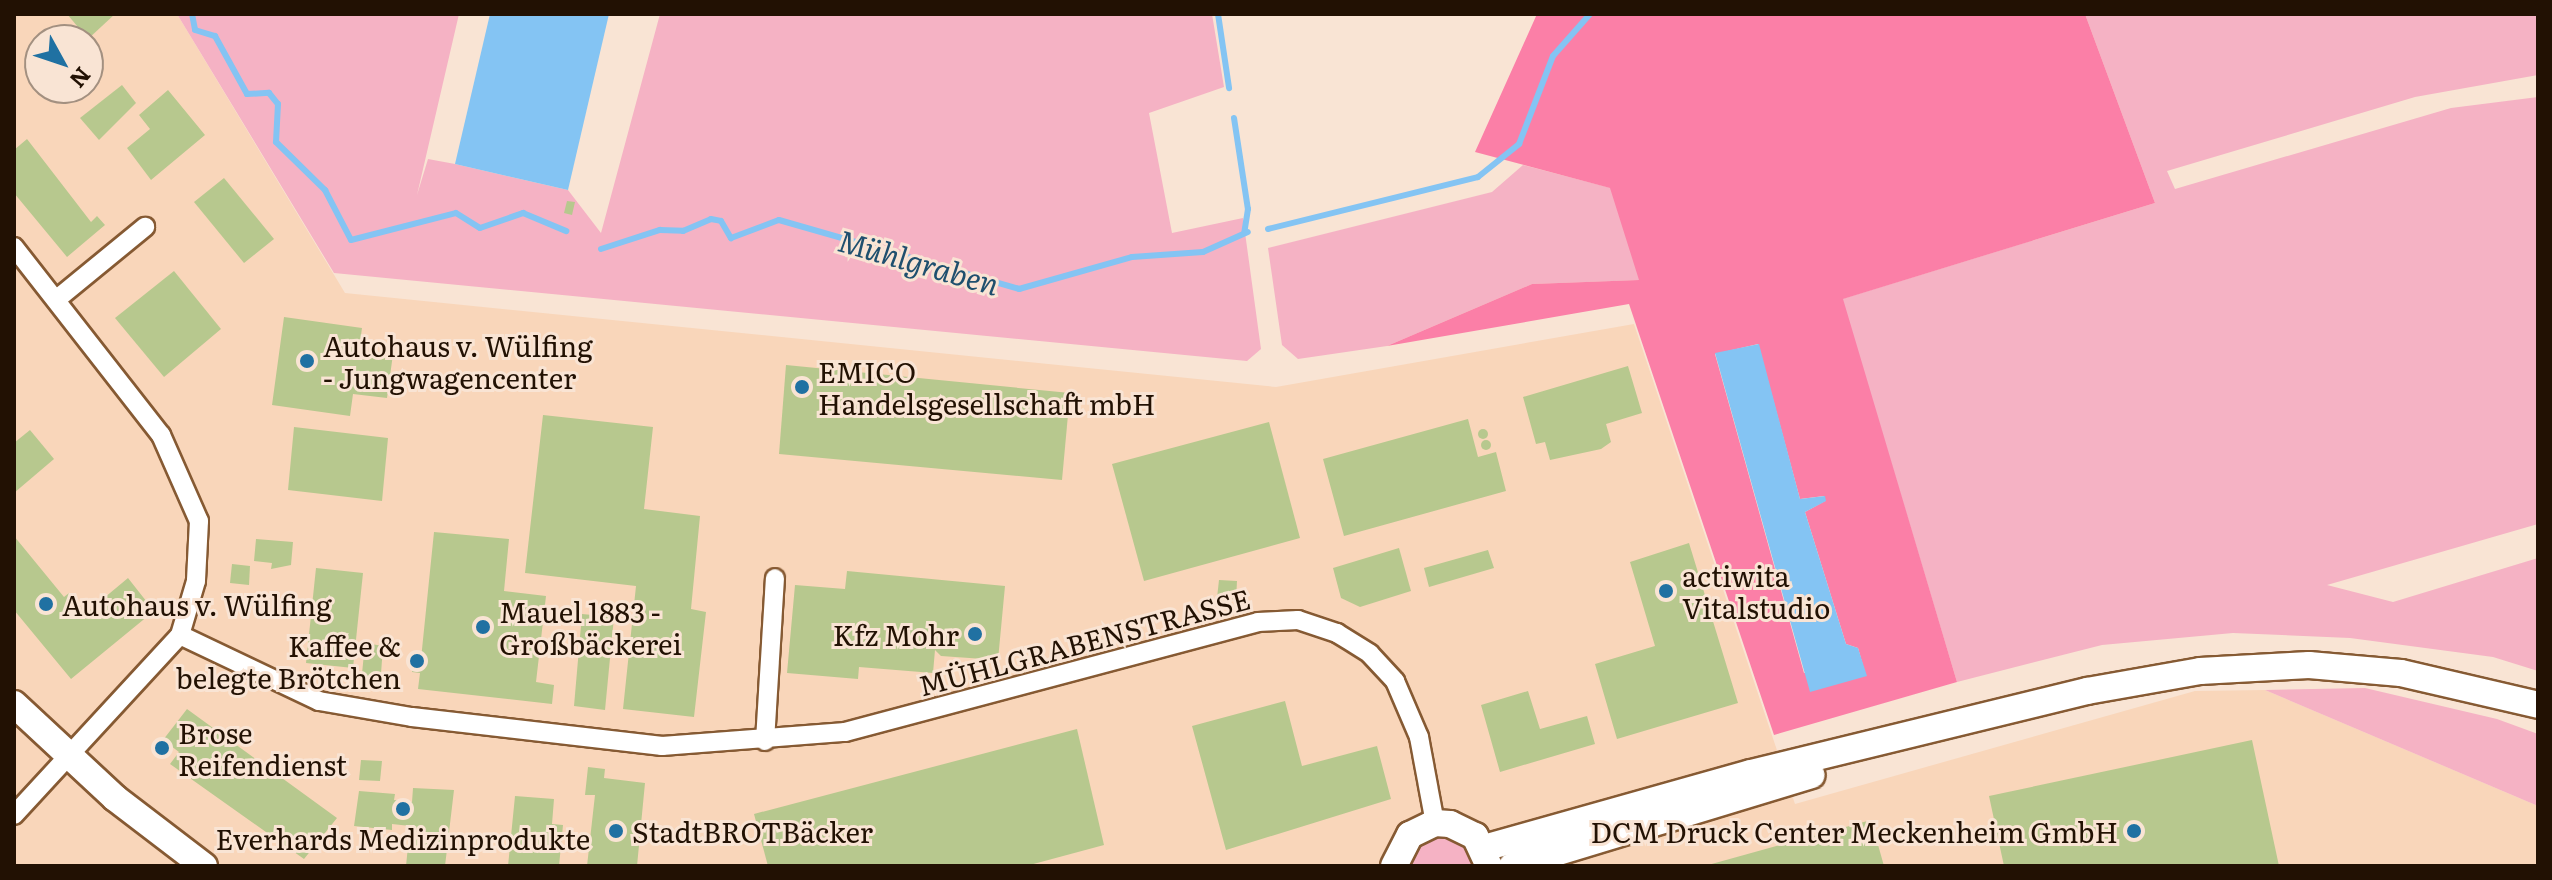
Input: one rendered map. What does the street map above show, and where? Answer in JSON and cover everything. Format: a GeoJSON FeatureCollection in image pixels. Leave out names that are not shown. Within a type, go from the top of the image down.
{"type":"FeatureCollection","features":[{"type":"Feature","properties":{"kind":"main road"},"geometry":{"type":"LineString","coordinates":[[1512,866],[1959,726],[2087,691],[2200,671],[2309,665],[2401,673],[2538,705]]}},
{"type":"Feature","properties":{"kind":"main road"},"geometry":{"type":"LineString","coordinates":[[14,704],[68,755],[204,866]]}},
{"type":"Feature","properties":{"kind":"main road"},"geometry":{"type":"LineString","coordinates":[[1394,866],[1410,835],[1435,823],[1463,828],[1486,857],[1751,773],[1959,726]]}},
{"type":"Feature","properties":{"kind":"street"},"geometry":{"type":"LineString","coordinates":[[57,299],[145,227]]}},
{"type":"Feature","properties":{"kind":"street"},"geometry":{"type":"LineString","coordinates":[[14,247],[161,435],[199,521],[196,581],[180,635],[14,815]]}},
{"type":"Feature","properties":{"kind":"street"},"geometry":{"type":"LineString","coordinates":[[765,741],[775,578]]}},
{"type":"Feature","properties":{"kind":"street","name":"MÜHLGRABENSTRASSE"},"geometry":{"type":"LineString","coordinates":[[180,635],[319,701],[412,717],[662,746],[765,741],[845,732],[1258,622],[1298,620],[1337,633],[1370,654],[1395,681],[1419,737],[1435,823]]}},
{"type":"Feature","properties":{"kind":"shaded area"},"geometry":{"type":"Polygon","coordinates":[[[14,14],[177,14],[345,293],[1276,387],[1634,324],[1795,804],[2195,691],[2265,690],[2538,806],[2538,866],[14,866],[14,14]]]}},
{"type":"Feature","properties":{"kind":"shaded area"},"geometry":{"type":"Polygon","coordinates":[[[177,14],[459,14],[417,195],[428,159],[455,164],[568,190],[601,233],[660,14],[1212,14],[1224,87],[1149,113],[1172,233],[1243,218],[1261,349],[1247,361],[334,273],[177,14]]]}},
{"type":"Feature","properties":{"kind":"shaded area"},"geometry":{"type":"Polygon","coordinates":[[[1537,14],[2085,14],[2155,203],[1843,299],[1957,682],[1774,735],[1629,304],[1387,346],[1532,284],[1639,280],[1610,188],[1475,152],[1537,14]],[[1758,344],[1715,354],[1804,673],[1866,676],[1858,648],[1846,644],[1805,512],[1825,501],[1824,496],[1800,499],[1758,344]]]}},
{"type":"Feature","properties":{"kind":"shaded area"},"geometry":{"type":"Polygon","coordinates":[[[2085,14],[2538,14],[2538,75],[2415,97],[2167,171],[2175,189],[2451,108],[2538,97],[2538,524],[2327,585],[2393,602],[2538,558],[2538,671],[2493,657],[2350,638],[2233,633],[2102,645],[1957,682],[1842,299],[2155,203],[2085,14]]]}},
{"type":"Feature","properties":{"kind":"shaded area"},"geometry":{"type":"Polygon","coordinates":[[[1523,165],[1611,188],[1640,280],[1532,284],[1387,346],[1298,359],[1282,345],[1268,248],[1492,192],[1523,165]]]}},
{"type":"Feature","properties":{"kind":"shaded area"},"geometry":{"type":"Polygon","coordinates":[[[2365,688],[2497,719],[2538,734],[2538,806],[2265,690],[2365,688]]]}},
{"type":"Feature","properties":{"kind":"shaded area"},"geometry":{"type":"Polygon","coordinates":[[[1439,837],[1461,843],[1475,866],[1408,866],[1418,846],[1439,837]]]}},
{"type":"Feature","properties":{"kind":"water"},"geometry":{"type":"Polygon","coordinates":[[[490,14],[609,14],[568,190],[455,164],[490,14]]]}},
{"type":"Feature","properties":{"kind":"water"},"geometry":{"type":"Polygon","coordinates":[[[1759,344],[1800,499],[1825,496],[1826,501],[1805,512],[1846,644],[1858,648],[1867,676],[1810,692],[1715,353],[1759,344]]]}},
{"type":"Feature","properties":{"kind":"building"},"geometry":{"type":"Polygon","coordinates":[[[67,14],[115,14],[104,24],[75,24],[67,14]]]}},
{"type":"Feature","properties":{"kind":"building"},"geometry":{"type":"Polygon","coordinates":[[[122,85],[136,103],[99,140],[80,118],[98,104],[104,104],[104,99],[122,85]]]}},
{"type":"Feature","properties":{"kind":"building"},"geometry":{"type":"Polygon","coordinates":[[[168,90],[205,135],[151,180],[127,148],[150,129],[139,115],[168,90]]]}},
{"type":"Feature","properties":{"kind":"building"},"geometry":{"type":"Polygon","coordinates":[[[27,139],[91,222],[97,216],[105,225],[67,257],[14,193],[14,150],[27,139]]]}},
{"type":"Feature","properties":{"kind":"building"},"geometry":{"type":"Polygon","coordinates":[[[224,178],[274,239],[244,263],[194,202],[224,178]]]}},
{"type":"Feature","properties":{"kind":"building"},"geometry":{"type":"Polygon","coordinates":[[[567,201],[575,202],[572,215],[564,213],[567,201]]]}},
{"type":"Feature","properties":{"kind":"building"},"geometry":{"type":"Polygon","coordinates":[[[174,271],[221,329],[164,377],[115,318],[174,271]]]}},
{"type":"Feature","properties":{"kind":"building"},"geometry":{"type":"Polygon","coordinates":[[[284,317],[362,328],[359,350],[393,354],[387,398],[353,394],[350,416],[272,405],[284,317]]]}},
{"type":"Feature","properties":{"kind":"building"},"geometry":{"type":"Polygon","coordinates":[[[786,365],[1070,393],[1062,480],[779,454],[786,365]]]}},
{"type":"Feature","properties":{"kind":"building"},"geometry":{"type":"Polygon","coordinates":[[[1628,366],[1642,413],[1606,424],[1611,442],[1601,449],[1550,460],[1545,442],[1536,444],[1523,397],[1628,366]]]}},
{"type":"Feature","properties":{"kind":"building"},"geometry":{"type":"Polygon","coordinates":[[[543,415],[653,427],[644,509],[700,516],[691,609],[706,612],[694,717],[623,709],[636,586],[525,573],[543,415]]]}},
{"type":"Feature","properties":{"kind":"building"},"geometry":{"type":"Polygon","coordinates":[[[1468,419],[1478,457],[1496,452],[1506,491],[1344,536],[1323,459],[1468,419]]]}},
{"type":"Feature","properties":{"kind":"building"},"geometry":{"type":"Polygon","coordinates":[[[1269,422],[1300,538],[1144,581],[1112,464],[1269,422]]]}},
{"type":"Feature","properties":{"kind":"building"},"geometry":{"type":"Polygon","coordinates":[[[294,427],[388,438],[382,501],[288,490],[294,427]]]}},
{"type":"Feature","properties":{"kind":"building"},"geometry":{"type":"Polygon","coordinates":[[[1483,429],[1488,434],[1483,439],[1478,434],[1483,429]]]}},
{"type":"Feature","properties":{"kind":"building"},"geometry":{"type":"Polygon","coordinates":[[[30,430],[54,459],[14,493],[14,443],[30,430]]]}},
{"type":"Feature","properties":{"kind":"building"},"geometry":{"type":"Polygon","coordinates":[[[1486,440],[1491,445],[1486,450],[1481,445],[1486,440]]]}},
{"type":"Feature","properties":{"kind":"building","name":"Mauel 1883 - Großbäckerei"},"geometry":{"type":"Polygon","coordinates":[[[434,532],[509,539],[504,591],[546,596],[536,682],[554,685],[552,704],[418,689],[420,673],[412,672],[412,658],[421,659],[434,532]]]}},
{"type":"Feature","properties":{"kind":"building","name":"Autohaus v. Wülfing"},"geometry":{"type":"Polygon","coordinates":[[[14,536],[64,597],[69,593],[86,613],[128,578],[154,611],[71,679],[14,610],[14,536]]]}},
{"type":"Feature","properties":{"kind":"building"},"geometry":{"type":"Polygon","coordinates":[[[256,539],[293,542],[291,565],[271,569],[272,563],[254,561],[256,539]]]}},
{"type":"Feature","properties":{"kind":"building"},"geometry":{"type":"Polygon","coordinates":[[[1689,543],[1738,703],[1617,739],[1595,664],[1655,646],[1630,562],[1689,543]]]}},
{"type":"Feature","properties":{"kind":"building"},"geometry":{"type":"Polygon","coordinates":[[[1399,548],[1411,591],[1360,607],[1341,598],[1333,568],[1399,548]]]}},
{"type":"Feature","properties":{"kind":"building"},"geometry":{"type":"Polygon","coordinates":[[[1488,550],[1494,568],[1429,587],[1424,568],[1488,550]]]}},
{"type":"Feature","properties":{"kind":"building"},"geometry":{"type":"Polygon","coordinates":[[[232,564],[250,566],[249,585],[230,583],[232,564]]]}},
{"type":"Feature","properties":{"kind":"building"},"geometry":{"type":"Polygon","coordinates":[[[316,568],[363,573],[353,668],[306,663],[316,568]]]}},
{"type":"Feature","properties":{"kind":"building"},"geometry":{"type":"Polygon","coordinates":[[[847,571],[1005,586],[998,660],[941,656],[935,650],[933,673],[859,667],[858,679],[787,673],[795,585],[845,589],[847,571]]]}},
{"type":"Feature","properties":{"kind":"building"},"geometry":{"type":"Polygon","coordinates":[[[1219,580],[1237,581],[1236,600],[1217,598],[1219,580]]]}},
{"type":"Feature","properties":{"kind":"building"},"geometry":{"type":"Polygon","coordinates":[[[582,614],[614,617],[605,710],[574,706],[582,614]]]}},
{"type":"Feature","properties":{"kind":"building"},"geometry":{"type":"Polygon","coordinates":[[[365,643],[383,646],[381,674],[387,674],[386,687],[361,684],[365,643]]]}},
{"type":"Feature","properties":{"kind":"building"},"geometry":{"type":"Polygon","coordinates":[[[1528,691],[1540,729],[1587,716],[1595,744],[1500,772],[1481,705],[1528,691]]]}},
{"type":"Feature","properties":{"kind":"building"},"geometry":{"type":"Polygon","coordinates":[[[1285,701],[1302,766],[1377,746],[1391,799],[1226,850],[1192,726],[1285,701]]]}},
{"type":"Feature","properties":{"kind":"building"},"geometry":{"type":"Polygon","coordinates":[[[187,709],[337,818],[304,859],[170,764],[179,752],[163,740],[187,709]]]}},
{"type":"Feature","properties":{"kind":"building"},"geometry":{"type":"Polygon","coordinates":[[[1077,729],[1104,845],[1026,866],[768,866],[754,814],[1077,729]]]}},
{"type":"Feature","properties":{"kind":"building","name":"DCM Druck Center Meckenheim GmbH"},"geometry":{"type":"Polygon","coordinates":[[[2252,740],[2279,866],[2004,866],[1989,796],[2252,740]]]}},
{"type":"Feature","properties":{"kind":"building"},"geometry":{"type":"Polygon","coordinates":[[[361,760],[382,761],[380,781],[359,780],[361,760]]]}},
{"type":"Feature","properties":{"kind":"building","name":"StadtBROTBäcker"},"geometry":{"type":"Polygon","coordinates":[[[588,767],[605,769],[604,778],[645,783],[637,866],[587,866],[595,795],[585,795],[588,767]]]}},
{"type":"Feature","properties":{"kind":"building"},"geometry":{"type":"Polygon","coordinates":[[[413,788],[454,790],[445,866],[406,866],[410,826],[392,824],[392,830],[354,826],[359,791],[395,794],[394,800],[412,802],[413,788]]]}},
{"type":"Feature","properties":{"kind":"building"},"geometry":{"type":"Polygon","coordinates":[[[515,796],[554,799],[552,824],[563,825],[559,866],[508,866],[515,796]]]}},
{"type":"Feature","properties":{"kind":"building"},"geometry":{"type":"Polygon","coordinates":[[[1871,820],[1884,866],[1708,866],[1708,865],[1871,820]]]}},
{"type":"Feature","properties":{"kind":"waterway","name":"Mühlgraben"},"geometry":{"type":"LineString","coordinates":[[192,14],[195,30],[215,36],[247,94],[269,93],[278,104],[276,142],[325,190],[351,240],[456,213],[480,228],[523,213],[566,231]]}},
{"type":"Feature","properties":{"kind":"waterway"},"geometry":{"type":"LineString","coordinates":[[1218,14],[1229,88]]}},
{"type":"Feature","properties":{"kind":"waterway","name":"Mühlgraben"},"geometry":{"type":"LineString","coordinates":[[1268,229],[1478,177],[1519,144],[1553,56],[1590,14]]}},
{"type":"Feature","properties":{"kind":"waterway"},"geometry":{"type":"LineString","coordinates":[[1234,118],[1248,209],[1244,233]]}},
{"type":"Feature","properties":{"kind":"waterway","name":"Mühlgraben"},"geometry":{"type":"LineString","coordinates":[[601,249],[660,230],[683,231],[711,219],[721,221],[731,238],[779,220],[1019,289],[1132,257],[1203,252],[1248,232]]}},
{"type":"Feature","properties":{"kind":"place","name":"Autohaus v. Wülfing - Jungwagencenter"},"geometry":{"type":"Point","coordinates":[307,361]}},
{"type":"Feature","properties":{"kind":"place","name":"EMICO Handelsgesellschaft mbH"},"geometry":{"type":"Point","coordinates":[802,387]}},
{"type":"Feature","properties":{"kind":"place","name":"actiwita Vitalstudio"},"geometry":{"type":"Point","coordinates":[1666,591]}},
{"type":"Feature","properties":{"kind":"place","name":"Autohaus v. Wülfing"},"geometry":{"type":"Point","coordinates":[46,604]}},
{"type":"Feature","properties":{"kind":"place","name":"Mauel 1883 - Großbäckerei"},"geometry":{"type":"Point","coordinates":[483,627]}},
{"type":"Feature","properties":{"kind":"place","name":"Kfz Mohr"},"geometry":{"type":"Point","coordinates":[975,634]}},
{"type":"Feature","properties":{"kind":"place","name":"Kaffee & belegte Brötchen"},"geometry":{"type":"Point","coordinates":[417,661]}},
{"type":"Feature","properties":{"kind":"place","name":"Brose Reifendienst"},"geometry":{"type":"Point","coordinates":[162,748]}},
{"type":"Feature","properties":{"kind":"place","name":"Everhards Medizinprodukte"},"geometry":{"type":"Point","coordinates":[403,809]}},
{"type":"Feature","properties":{"kind":"place","name":"StadtBROTBäcker"},"geometry":{"type":"Point","coordinates":[616,831]}},
{"type":"Feature","properties":{"kind":"place","name":"DCM Druck Center Meckenheim GmbH"},"geometry":{"type":"Point","coordinates":[2134,831]}}]}
